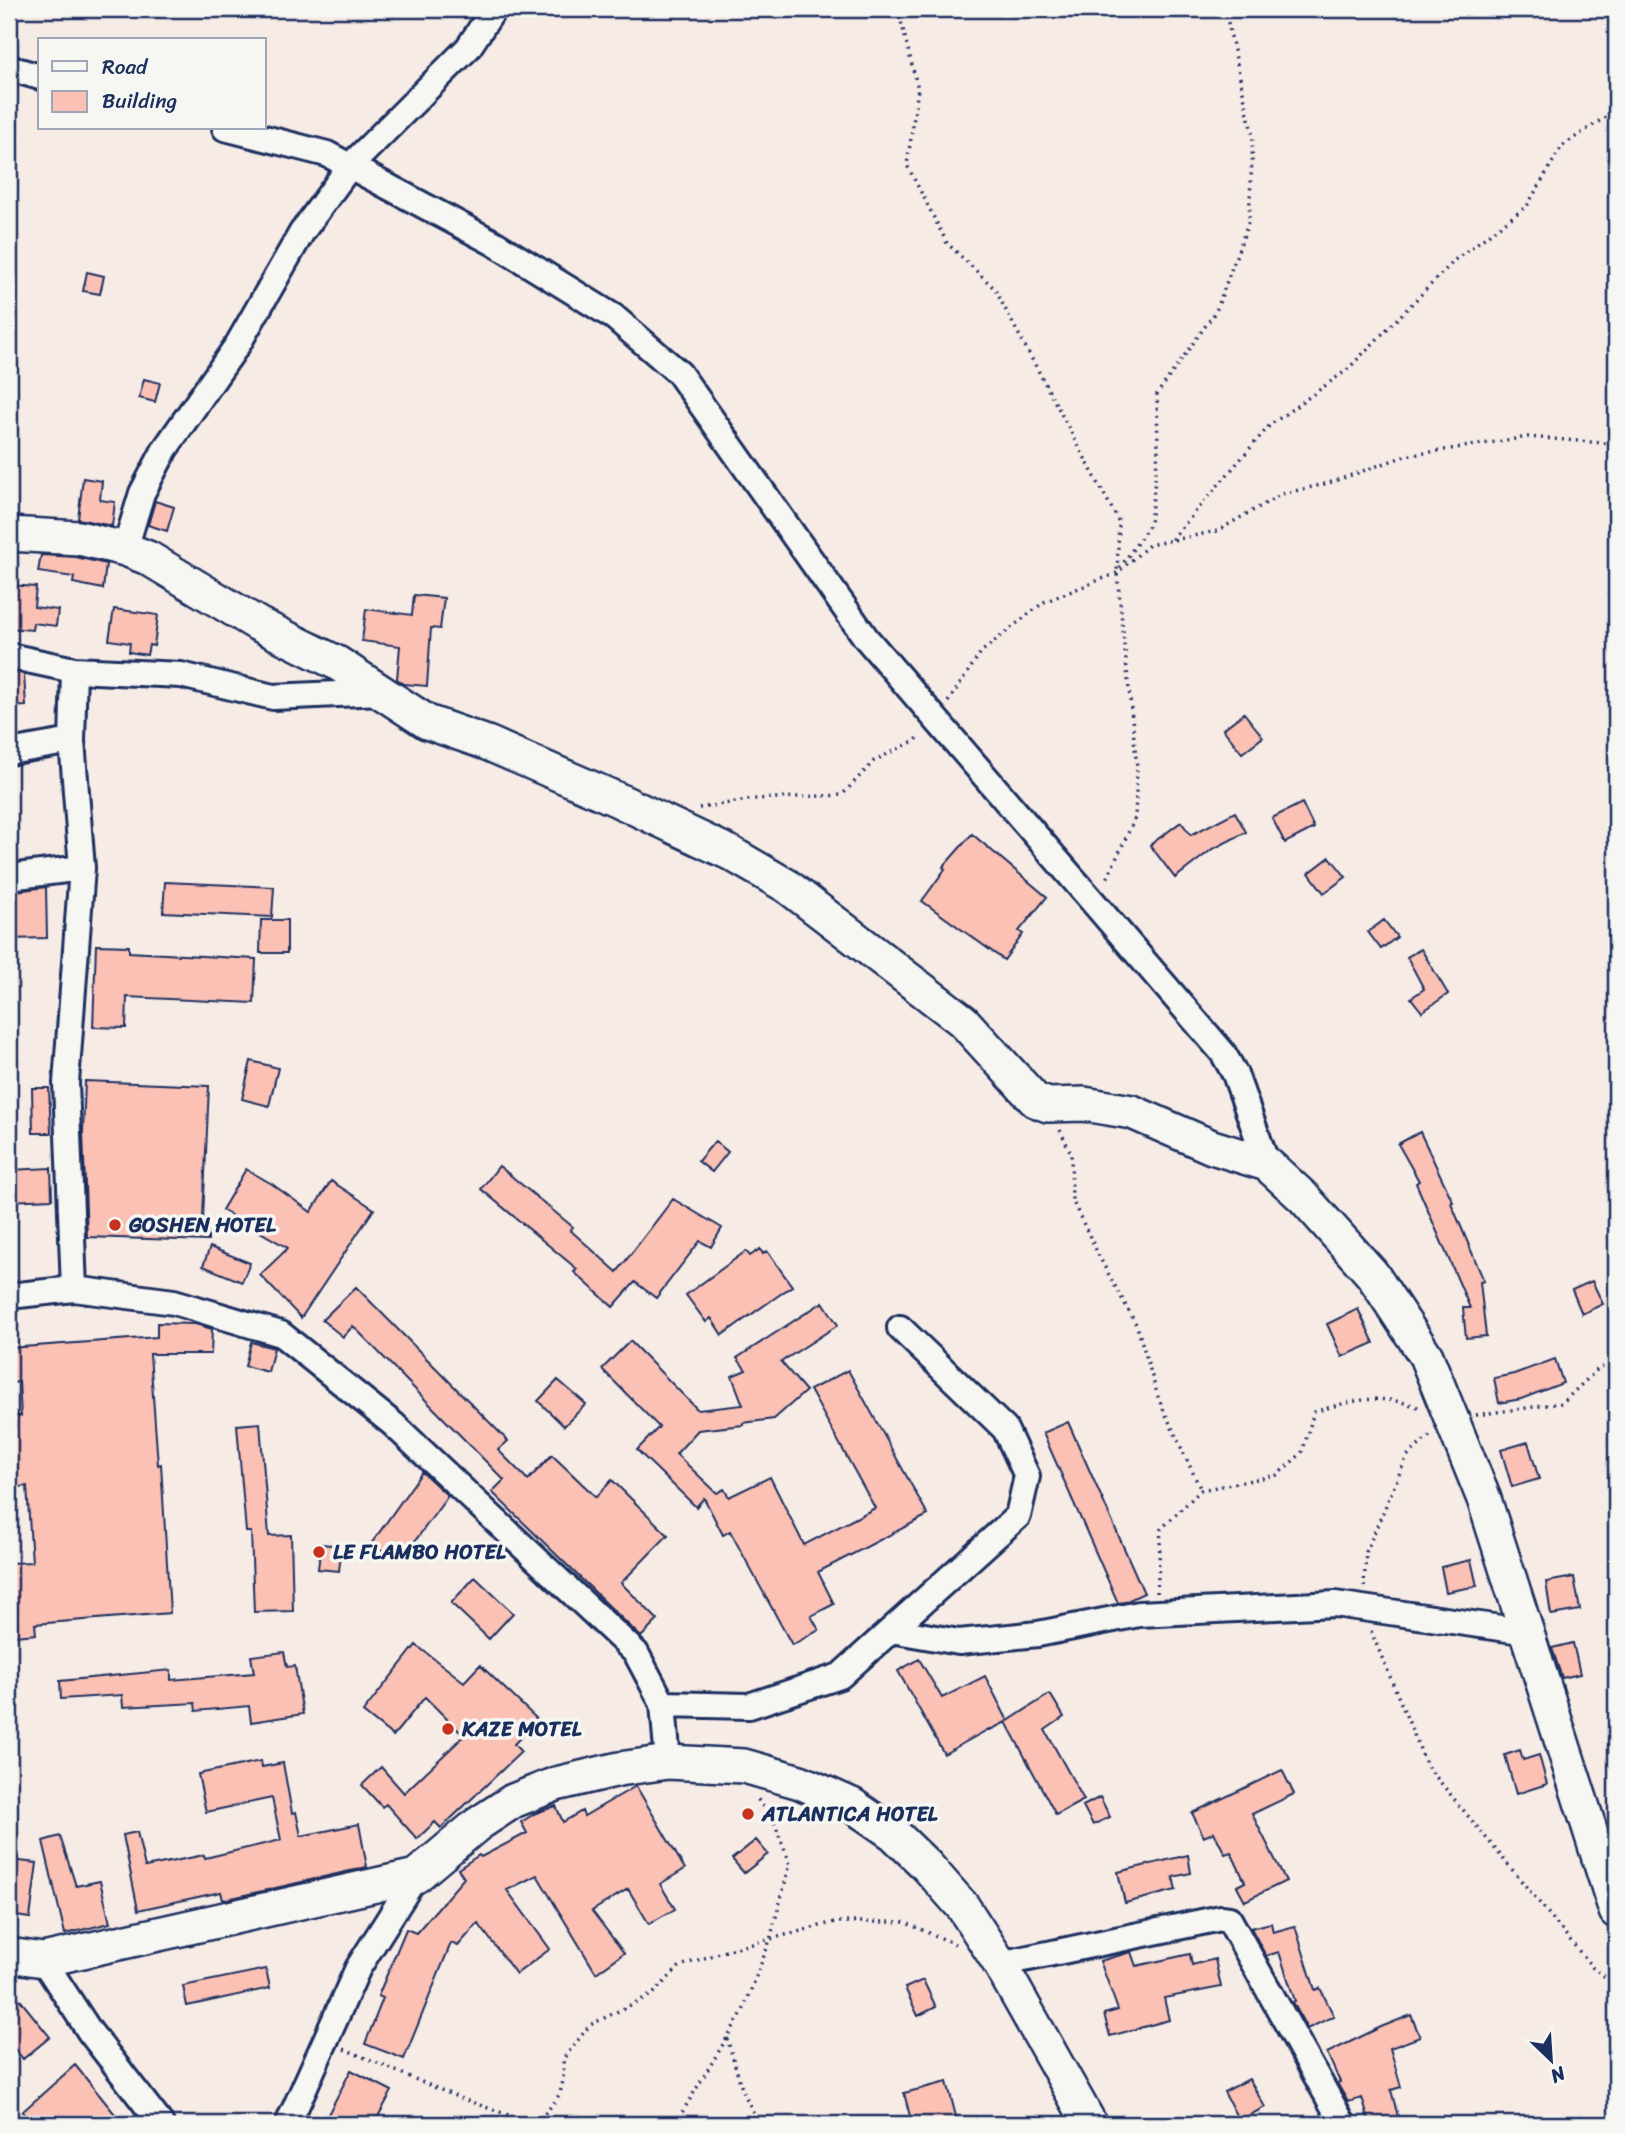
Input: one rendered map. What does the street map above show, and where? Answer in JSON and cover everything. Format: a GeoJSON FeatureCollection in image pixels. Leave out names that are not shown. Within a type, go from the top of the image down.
{"type":"FeatureCollection","features":[{"type":"Feature","properties":{"kind":"street"},"geometry":{"type":"LineString","coordinates":[[125,549],[142,493],[165,449],[238,344],[302,232],[350,166],[468,48],[494,9]]}},
{"type":"Feature","properties":{"kind":"street"},"geometry":{"type":"LineString","coordinates":[[9,68],[38,76]]}},
{"type":"Feature","properties":{"kind":"street"},"geometry":{"type":"LineString","coordinates":[[233,130],[327,154],[494,243],[614,317],[679,373],[866,638],[1223,1053],[1235,1074],[1267,1164]]}},
{"type":"Feature","properties":{"kind":"street"},"geometry":{"type":"LineString","coordinates":[[9,534],[79,538],[125,549],[148,558],[258,624],[337,663],[427,722],[487,743],[616,799],[732,854],[787,886],[963,1021],[1035,1100],[1048,1105],[1084,1104],[1132,1112],[1212,1147],[1267,1164],[1304,1198],[1372,1274],[1426,1356],[1485,1499],[1616,1910]]}},
{"type":"Feature","properties":{"kind":"street"},"geometry":{"type":"LineString","coordinates":[[9,656],[74,670],[181,675],[273,697],[381,692]]}},
{"type":"Feature","properties":{"kind":"street"},"geometry":{"type":"LineString","coordinates":[[74,670],[72,741],[82,867],[66,1083],[74,1289]]}},
{"type":"Feature","properties":{"kind":"street"},"geometry":{"type":"LineString","coordinates":[[9,752],[72,741]]}},
{"type":"Feature","properties":{"kind":"street"},"geometry":{"type":"LineString","coordinates":[[9,877],[82,867]]}},
{"type":"Feature","properties":{"kind":"street"},"geometry":{"type":"LineString","coordinates":[[9,1296],[74,1289],[174,1302],[281,1334],[393,1424],[636,1653],[663,1704],[668,1762]]}},
{"type":"Feature","properties":{"kind":"street"},"geometry":{"type":"LineString","coordinates":[[663,1704],[749,1706],[840,1675],[1018,1516],[1027,1476],[1005,1429],[900,1328]]}},
{"type":"Feature","properties":{"kind":"street"},"geometry":{"type":"LineString","coordinates":[[891,1630],[959,1642],[1038,1634],[1139,1614],[1335,1604],[1528,1632]]}},
{"type":"Feature","properties":{"kind":"street"},"geometry":{"type":"LineString","coordinates":[[288,2124],[358,1968],[415,1876],[478,1824],[513,1801],[556,1784],[619,1769],[668,1762],[732,1765],[800,1782],[852,1805],[894,1834],[963,1907],[1000,1964],[1090,2124]]}},
{"type":"Feature","properties":{"kind":"street"},"geometry":{"type":"LineString","coordinates":[[9,1955],[43,1960],[415,1876]]}},
{"type":"Feature","properties":{"kind":"street"},"geometry":{"type":"LineString","coordinates":[[1000,1964],[1221,1918],[1229,1919],[1343,2124]]}},
{"type":"Feature","properties":{"kind":"street"},"geometry":{"type":"LineString","coordinates":[[43,1960],[90,2032],[161,2124]]}},
{"type":"Feature","properties":{"kind":"path"},"geometry":{"type":"LineString","coordinates":[[898,9],[918,89],[908,165],[947,243],[994,288],[1119,522],[1117,573],[1137,767],[1135,818],[1095,905]]}},
{"type":"Feature","properties":{"kind":"path"},"geometry":{"type":"LineString","coordinates":[[1117,573],[1150,524],[1158,452],[1157,394],[1216,311],[1249,221],[1253,137],[1226,9]]}},
{"type":"Feature","properties":{"kind":"path"},"geometry":{"type":"LineString","coordinates":[[1171,541],[1270,425],[1347,370],[1456,259],[1527,206],[1562,146],[1616,110]]}},
{"type":"Feature","properties":{"kind":"path"},"geometry":{"type":"LineString","coordinates":[[690,809],[754,799],[842,794],[874,761],[916,740],[936,719],[982,652],[1044,602],[1117,573],[1149,545],[1217,531],[1282,494],[1329,483],[1405,456],[1528,437],[1616,444]]}},
{"type":"Feature","properties":{"kind":"path"},"geometry":{"type":"LineString","coordinates":[[1048,1105],[1071,1153],[1072,1200],[1137,1326],[1159,1400],[1201,1490]]}},
{"type":"Feature","properties":{"kind":"path"},"geometry":{"type":"LineString","coordinates":[[1156,1613],[1161,1529],[1201,1490],[1277,1475],[1302,1453],[1314,1412],[1353,1400],[1395,1399],[1452,1418],[1562,1403],[1599,1368],[1616,1363]]}},
{"type":"Feature","properties":{"kind":"path"},"geometry":{"type":"LineString","coordinates":[[1452,1418],[1407,1456],[1366,1552],[1362,1608],[1427,1766],[1593,1968],[1616,1985]]}},
{"type":"Feature","properties":{"kind":"path"},"geometry":{"type":"LineString","coordinates":[[675,2124],[743,2011],[770,1940],[790,1864],[774,1822],[732,1765]]}},
{"type":"Feature","properties":{"kind":"path"},"geometry":{"type":"LineString","coordinates":[[325,2041],[462,2099],[536,2124],[564,2085],[564,2059],[590,2025],[653,1994],[680,1966],[835,1922],[904,1922],[964,1948]]}},
{"type":"Feature","properties":{"kind":"path"},"geometry":{"type":"LineString","coordinates":[[727,2038],[742,2089],[759,2124]]}},
{"type":"Feature","properties":{"kind":"building"},"geometry":{"type":"Polygon","coordinates":[[[87,272],[104,276],[100,294],[83,291],[87,272]]]}},
{"type":"Feature","properties":{"kind":"building"},"geometry":{"type":"Polygon","coordinates":[[[144,379],[160,383],[155,402],[139,398],[144,379]]]}},
{"type":"Feature","properties":{"kind":"building"},"geometry":{"type":"Polygon","coordinates":[[[83,478],[102,481],[100,500],[115,502],[112,526],[78,519],[83,478]]]}},
{"type":"Feature","properties":{"kind":"building"},"geometry":{"type":"Polygon","coordinates":[[[155,501],[174,507],[167,531],[148,525],[155,501]]]}},
{"type":"Feature","properties":{"kind":"building"},"geometry":{"type":"Polygon","coordinates":[[[41,555],[76,557],[106,564],[103,589],[73,583],[74,577],[38,572],[41,555]]]}},
{"type":"Feature","properties":{"kind":"building"},"geometry":{"type":"Polygon","coordinates":[[[9,585],[36,587],[34,607],[58,610],[56,626],[33,623],[32,630],[9,628],[9,585]]]}},
{"type":"Feature","properties":{"kind":"building"},"geometry":{"type":"Polygon","coordinates":[[[414,595],[444,598],[440,629],[431,628],[427,686],[404,684],[397,679],[400,646],[362,641],[366,609],[412,615],[414,595]]]}},
{"type":"Feature","properties":{"kind":"building"},"geometry":{"type":"Polygon","coordinates":[[[114,609],[158,615],[154,646],[149,645],[147,655],[129,652],[130,643],[109,640],[114,609]]]}},
{"type":"Feature","properties":{"kind":"building"},"geometry":{"type":"Polygon","coordinates":[[[9,671],[24,674],[26,706],[9,707],[9,671]]]}},
{"type":"Feature","properties":{"kind":"building"},"geometry":{"type":"Polygon","coordinates":[[[1244,713],[1263,737],[1242,753],[1223,729],[1244,713]]]}},
{"type":"Feature","properties":{"kind":"building"},"geometry":{"type":"Polygon","coordinates":[[[1302,803],[1314,828],[1285,843],[1272,818],[1302,803]]]}},
{"type":"Feature","properties":{"kind":"building"},"geometry":{"type":"Polygon","coordinates":[[[1235,812],[1246,832],[1211,850],[1175,878],[1150,845],[1181,822],[1191,835],[1235,812]]]}},
{"type":"Feature","properties":{"kind":"building"},"geometry":{"type":"Polygon","coordinates":[[[972,834],[1047,897],[1019,931],[1023,934],[1004,960],[922,901],[945,869],[943,867],[972,834]]]}},
{"type":"Feature","properties":{"kind":"building"},"geometry":{"type":"Polygon","coordinates":[[[1330,857],[1346,877],[1324,893],[1309,873],[1330,857]]]}},
{"type":"Feature","properties":{"kind":"building"},"geometry":{"type":"Polygon","coordinates":[[[165,882],[274,887],[272,917],[163,912],[165,882]]]}},
{"type":"Feature","properties":{"kind":"building"},"geometry":{"type":"Polygon","coordinates":[[[46,887],[47,938],[9,939],[9,892],[46,887]]]}},
{"type":"Feature","properties":{"kind":"building"},"geometry":{"type":"Polygon","coordinates":[[[261,920],[287,920],[287,953],[260,953],[261,920]]]}},
{"type":"Feature","properties":{"kind":"building"},"geometry":{"type":"Polygon","coordinates":[[[1384,920],[1397,937],[1381,949],[1368,932],[1384,920]]]}},
{"type":"Feature","properties":{"kind":"building"},"geometry":{"type":"Polygon","coordinates":[[[96,945],[129,946],[129,952],[256,959],[254,1003],[127,997],[126,1028],[93,1027],[96,945]]]}},
{"type":"Feature","properties":{"kind":"building"},"geometry":{"type":"Polygon","coordinates":[[[1421,949],[1448,994],[1422,1012],[1411,998],[1424,989],[1407,957],[1421,949]]]}},
{"type":"Feature","properties":{"kind":"building"},"geometry":{"type":"Polygon","coordinates":[[[251,1061],[278,1068],[269,1106],[242,1099],[251,1061]]]}},
{"type":"Feature","properties":{"kind":"building"},"geometry":{"type":"Polygon","coordinates":[[[85,1081],[209,1086],[203,1218],[208,1219],[208,1241],[87,1237],[83,1132],[85,1081]]]}},
{"type":"Feature","properties":{"kind":"building"},"geometry":{"type":"Polygon","coordinates":[[[32,1088],[49,1088],[51,1133],[33,1133],[32,1088]]]}},
{"type":"Feature","properties":{"kind":"building"},"geometry":{"type":"Polygon","coordinates":[[[1420,1132],[1453,1202],[1451,1203],[1484,1281],[1480,1282],[1486,1336],[1466,1338],[1463,1308],[1470,1308],[1416,1183],[1419,1181],[1398,1144],[1420,1132]]]}},
{"type":"Feature","properties":{"kind":"building"},"geometry":{"type":"Polygon","coordinates":[[[715,1141],[728,1152],[712,1172],[698,1161],[715,1141]]]}},
{"type":"Feature","properties":{"kind":"building"},"geometry":{"type":"Polygon","coordinates":[[[499,1166],[573,1227],[570,1230],[617,1272],[673,1199],[722,1228],[711,1247],[700,1241],[656,1298],[635,1282],[613,1307],[574,1272],[577,1269],[481,1189],[499,1166]]]}},
{"type":"Feature","properties":{"kind":"building"},"geometry":{"type":"Polygon","coordinates":[[[51,1168],[52,1199],[9,1201],[9,1170],[51,1168]]]}},
{"type":"Feature","properties":{"kind":"building"},"geometry":{"type":"Polygon","coordinates":[[[246,1169],[311,1212],[331,1181],[374,1209],[301,1318],[260,1275],[288,1248],[222,1210],[246,1169]]]}},
{"type":"Feature","properties":{"kind":"building"},"geometry":{"type":"Polygon","coordinates":[[[210,1247],[250,1263],[242,1282],[203,1266],[210,1247]]]}},
{"type":"Feature","properties":{"kind":"building"},"geometry":{"type":"Polygon","coordinates":[[[760,1249],[763,1254],[767,1251],[792,1286],[722,1335],[711,1318],[706,1322],[686,1295],[746,1251],[750,1256],[760,1249]]]}},
{"type":"Feature","properties":{"kind":"building"},"geometry":{"type":"Polygon","coordinates":[[[1592,1281],[1603,1304],[1582,1314],[1572,1290],[1592,1281]]]}},
{"type":"Feature","properties":{"kind":"building"},"geometry":{"type":"Polygon","coordinates":[[[356,1287],[508,1441],[498,1450],[528,1480],[552,1455],[596,1497],[612,1480],[668,1535],[621,1583],[658,1620],[641,1637],[492,1492],[504,1480],[353,1326],[343,1337],[322,1320],[356,1287]]]}},
{"type":"Feature","properties":{"kind":"building"},"geometry":{"type":"Polygon","coordinates":[[[823,1302],[838,1325],[781,1362],[806,1391],[774,1419],[698,1430],[676,1454],[717,1493],[724,1489],[729,1497],[770,1477],[804,1545],[875,1508],[810,1390],[848,1370],[928,1515],[818,1572],[834,1604],[811,1616],[819,1630],[792,1645],[730,1531],[723,1535],[704,1498],[696,1507],[637,1450],[659,1427],[602,1369],[630,1341],[698,1410],[743,1405],[732,1376],[746,1370],[737,1358],[823,1302]]]}},
{"type":"Feature","properties":{"kind":"building"},"geometry":{"type":"Polygon","coordinates":[[[1358,1309],[1374,1343],[1342,1357],[1327,1324],[1358,1309]]]}},
{"type":"Feature","properties":{"kind":"building"},"geometry":{"type":"Polygon","coordinates":[[[157,1323],[195,1324],[212,1329],[211,1354],[150,1354],[158,1465],[161,1464],[170,1613],[35,1624],[36,1634],[15,1636],[14,1627],[9,1628],[9,1563],[32,1562],[27,1486],[9,1488],[9,1416],[21,1416],[19,1382],[11,1383],[9,1348],[157,1337],[157,1323]]]}},
{"type":"Feature","properties":{"kind":"building"},"geometry":{"type":"Polygon","coordinates":[[[251,1342],[274,1348],[268,1372],[245,1366],[251,1342]]]}},
{"type":"Feature","properties":{"kind":"building"},"geometry":{"type":"Polygon","coordinates":[[[1555,1359],[1563,1383],[1521,1399],[1499,1403],[1494,1378],[1514,1374],[1555,1359]]]}},
{"type":"Feature","properties":{"kind":"building"},"geometry":{"type":"Polygon","coordinates":[[[558,1380],[586,1404],[564,1426],[538,1401],[558,1380]]]}},
{"type":"Feature","properties":{"kind":"building"},"geometry":{"type":"Polygon","coordinates":[[[1068,1422],[1144,1593],[1125,1602],[1118,1603],[1043,1433],[1068,1422]]]}},
{"type":"Feature","properties":{"kind":"building"},"geometry":{"type":"Polygon","coordinates":[[[260,1423],[269,1536],[291,1535],[293,1611],[254,1612],[251,1532],[246,1532],[237,1425],[260,1423]]]}},
{"type":"Feature","properties":{"kind":"building"},"geometry":{"type":"Polygon","coordinates":[[[1528,1442],[1539,1479],[1512,1487],[1501,1450],[1528,1442]]]}},
{"type":"Feature","properties":{"kind":"building"},"geometry":{"type":"Polygon","coordinates":[[[422,1472],[448,1496],[404,1556],[369,1547],[422,1472]]]}},
{"type":"Feature","properties":{"kind":"building"},"geometry":{"type":"Polygon","coordinates":[[[321,1544],[342,1546],[339,1571],[318,1569],[321,1544]]]}},
{"type":"Feature","properties":{"kind":"building"},"geometry":{"type":"Polygon","coordinates":[[[1471,1560],[1477,1586],[1446,1592],[1441,1567],[1471,1560]]]}},
{"type":"Feature","properties":{"kind":"building"},"geometry":{"type":"Polygon","coordinates":[[[475,1577],[513,1613],[489,1639],[451,1603],[475,1577]]]}},
{"type":"Feature","properties":{"kind":"building"},"geometry":{"type":"Polygon","coordinates":[[[1574,1577],[1580,1610],[1551,1615],[1546,1582],[1574,1577]]]}},
{"type":"Feature","properties":{"kind":"building"},"geometry":{"type":"Polygon","coordinates":[[[1573,1643],[1580,1674],[1562,1678],[1552,1648],[1573,1643]]]}},
{"type":"Feature","properties":{"kind":"building"},"geometry":{"type":"Polygon","coordinates":[[[416,1645],[464,1682],[480,1665],[538,1720],[514,1744],[521,1752],[441,1828],[435,1822],[417,1839],[386,1804],[382,1807],[362,1785],[381,1767],[404,1793],[464,1736],[425,1697],[393,1736],[363,1712],[416,1645]]]}},
{"type":"Feature","properties":{"kind":"building"},"geometry":{"type":"Polygon","coordinates":[[[284,1652],[287,1667],[295,1666],[303,1714],[251,1722],[249,1706],[196,1711],[195,1703],[123,1707],[122,1695],[61,1699],[60,1681],[171,1670],[171,1680],[254,1673],[251,1656],[284,1652]]]}},
{"type":"Feature","properties":{"kind":"building"},"geometry":{"type":"Polygon","coordinates":[[[919,1659],[942,1698],[985,1676],[1008,1721],[944,1754],[898,1671],[919,1659]]]}},
{"type":"Feature","properties":{"kind":"building"},"geometry":{"type":"Polygon","coordinates":[[[1050,1694],[1064,1717],[1045,1730],[1084,1800],[1056,1815],[1006,1722],[1050,1694]]]}},
{"type":"Feature","properties":{"kind":"building"},"geometry":{"type":"Polygon","coordinates":[[[1520,1750],[1523,1760],[1539,1755],[1547,1784],[1516,1794],[1505,1755],[1520,1750]]]}},
{"type":"Feature","properties":{"kind":"building"},"geometry":{"type":"Polygon","coordinates":[[[261,1761],[262,1767],[283,1763],[292,1813],[296,1812],[301,1836],[359,1824],[367,1867],[223,1900],[221,1892],[138,1910],[123,1835],[137,1832],[145,1867],[204,1855],[205,1858],[281,1840],[272,1798],[206,1812],[198,1774],[261,1761]]]}},
{"type":"Feature","properties":{"kind":"building"},"geometry":{"type":"Polygon","coordinates":[[[1282,1770],[1294,1794],[1252,1814],[1286,1881],[1245,1901],[1237,1886],[1245,1882],[1231,1852],[1225,1854],[1214,1832],[1204,1837],[1192,1813],[1282,1770]]]}},
{"type":"Feature","properties":{"kind":"building"},"geometry":{"type":"Polygon","coordinates":[[[636,1786],[685,1869],[660,1884],[675,1909],[649,1924],[628,1889],[592,1911],[624,1953],[596,1973],[537,1875],[507,1890],[550,1949],[516,1974],[478,1923],[458,1946],[451,1943],[404,2059],[365,2044],[383,1998],[378,1996],[406,1929],[416,1933],[464,1878],[458,1869],[479,1855],[481,1857],[527,1833],[521,1822],[536,1813],[556,1806],[563,1822],[582,1811],[584,1816],[636,1786]]]}},
{"type":"Feature","properties":{"kind":"building"},"geometry":{"type":"Polygon","coordinates":[[[1100,1797],[1110,1817],[1093,1825],[1083,1806],[1100,1797]]]}},
{"type":"Feature","properties":{"kind":"building"},"geometry":{"type":"Polygon","coordinates":[[[60,1836],[76,1886],[100,1881],[110,1923],[65,1934],[43,1841],[60,1836]]]}},
{"type":"Feature","properties":{"kind":"building"},"geometry":{"type":"Polygon","coordinates":[[[756,1840],[768,1854],[744,1873],[732,1859],[756,1840]]]}},
{"type":"Feature","properties":{"kind":"building"},"geometry":{"type":"Polygon","coordinates":[[[1188,1855],[1191,1873],[1173,1877],[1176,1890],[1125,1903],[1118,1872],[1188,1855]]]}},
{"type":"Feature","properties":{"kind":"building"},"geometry":{"type":"Polygon","coordinates":[[[9,1860],[37,1863],[30,1918],[9,1915],[9,1860]]]}},
{"type":"Feature","properties":{"kind":"building"},"geometry":{"type":"Polygon","coordinates":[[[1271,1923],[1273,1932],[1295,1926],[1315,1990],[1320,1988],[1334,2016],[1307,2029],[1293,2002],[1295,2001],[1279,1952],[1266,1956],[1251,1928],[1271,1923]]]}},
{"type":"Feature","properties":{"kind":"building"},"geometry":{"type":"Polygon","coordinates":[[[1131,1952],[1136,1966],[1190,1954],[1192,1965],[1215,1959],[1221,1987],[1164,1998],[1169,2020],[1110,2036],[1104,2014],[1118,2010],[1100,1961],[1131,1952]]]}},
{"type":"Feature","properties":{"kind":"building"},"geometry":{"type":"Polygon","coordinates":[[[266,1969],[270,1988],[187,2006],[183,1986],[266,1969]]]}},
{"type":"Feature","properties":{"kind":"building"},"geometry":{"type":"Polygon","coordinates":[[[923,1980],[936,2007],[918,2016],[905,1988],[923,1980]]]}},
{"type":"Feature","properties":{"kind":"building"},"geometry":{"type":"Polygon","coordinates":[[[9,1986],[50,2037],[23,2059],[9,2042],[9,1986]]]}},
{"type":"Feature","properties":{"kind":"building"},"geometry":{"type":"Polygon","coordinates":[[[1411,2015],[1420,2037],[1390,2048],[1401,2087],[1391,2090],[1400,2124],[1370,2124],[1362,2098],[1348,2102],[1337,2083],[1340,2082],[1327,2053],[1411,2015]]]}},
{"type":"Feature","properties":{"kind":"building"},"geometry":{"type":"Polygon","coordinates":[[[75,2065],[123,2124],[33,2124],[22,2112],[75,2065]]]}},
{"type":"Feature","properties":{"kind":"building"},"geometry":{"type":"Polygon","coordinates":[[[351,2070],[392,2091],[374,2124],[323,2124],[351,2070]]]}},
{"type":"Feature","properties":{"kind":"building"},"geometry":{"type":"Polygon","coordinates":[[[1249,2079],[1265,2107],[1239,2121],[1224,2092],[1249,2079]]]}},
{"type":"Feature","properties":{"kind":"building"},"geometry":{"type":"Polygon","coordinates":[[[947,2082],[958,2124],[912,2124],[904,2093],[947,2082]]]}},
{"type":"Feature","properties":{"kind":"place","name":"GOSHEN HOTEL"},"geometry":{"type":"Point","coordinates":[115,1225]}},
{"type":"Feature","properties":{"kind":"place","name":"LE FLAMBO HOTEL"},"geometry":{"type":"Point","coordinates":[319,1552]}},
{"type":"Feature","properties":{"kind":"place","name":"KAZE MOTEL"},"geometry":{"type":"Point","coordinates":[448,1729]}},
{"type":"Feature","properties":{"kind":"place","name":"ATLANTICA HOTEL"},"geometry":{"type":"Point","coordinates":[748,1814]}}]}
